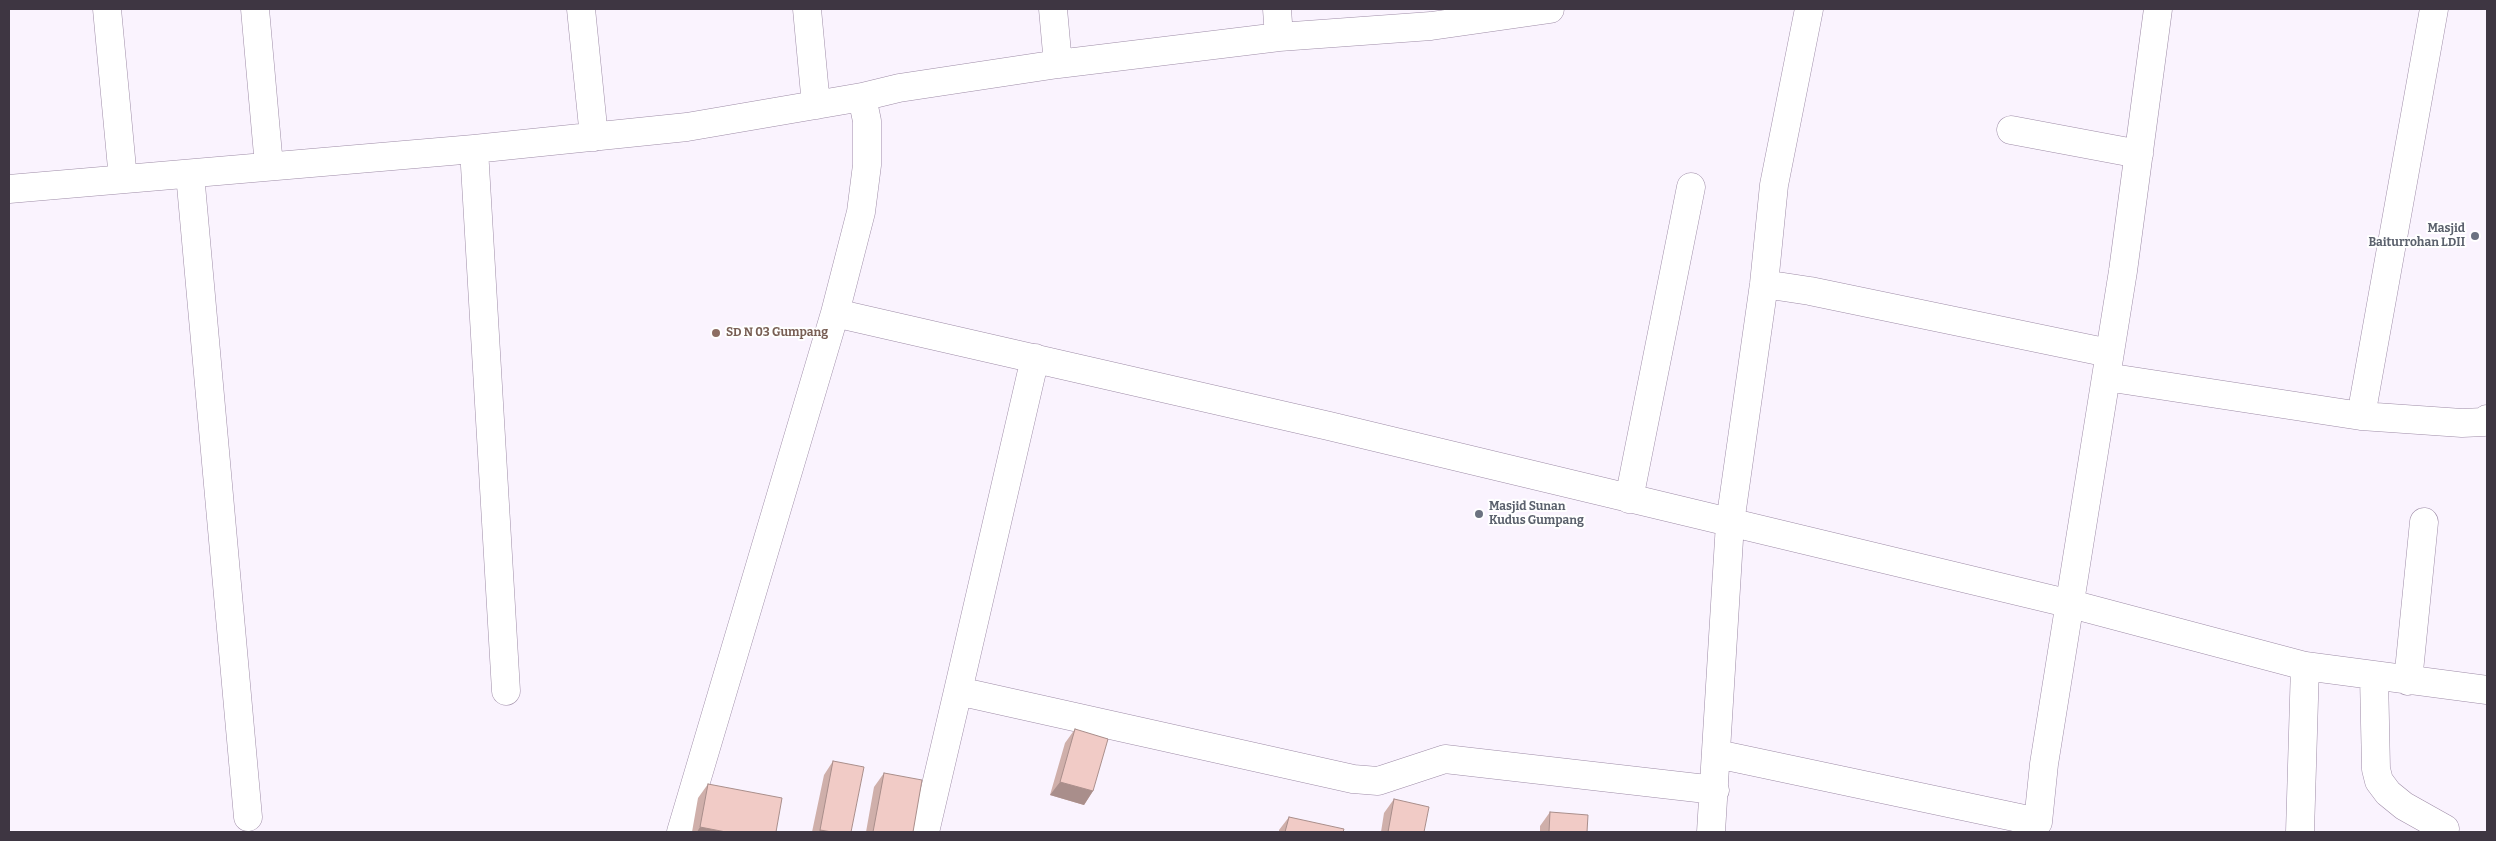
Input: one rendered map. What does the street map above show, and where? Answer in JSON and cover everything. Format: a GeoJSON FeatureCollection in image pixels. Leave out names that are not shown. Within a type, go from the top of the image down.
{"type":"FeatureCollection","features":[{"type":"Feature","properties":{"kind":"street"},"geometry":{"type":"LineString","coordinates":[[107,9],[123,180]]}},
{"type":"Feature","properties":{"kind":"street"},"geometry":{"type":"LineString","coordinates":[[255,9],[269,166]]}},
{"type":"Feature","properties":{"kind":"street"},"geometry":{"type":"LineString","coordinates":[[582,9],[594,137]]}},
{"type":"Feature","properties":{"kind":"street"},"geometry":{"type":"LineString","coordinates":[[807,9],[816,105]]}},
{"type":"Feature","properties":{"kind":"street"},"geometry":{"type":"LineString","coordinates":[[1052,9],[1058,64]]}},
{"type":"Feature","properties":{"kind":"street"},"geometry":{"type":"LineString","coordinates":[[1277,9],[1279,37]]}},
{"type":"Feature","properties":{"kind":"street"},"geometry":{"type":"LineString","coordinates":[[9,189],[474,149],[687,127],[862,98],[899,88],[1058,64],[1430,17],[1550,9]]}},
{"type":"Feature","properties":{"kind":"street"},"geometry":{"type":"LineString","coordinates":[[1711,832],[1730,523],[1764,284],[1774,185],[1808,9]]}},
{"type":"Feature","properties":{"kind":"street"},"geometry":{"type":"LineString","coordinates":[[1717,754],[2037,827],[2044,764],[2071,604],[2107,365],[2124,271],[2158,9]]}},
{"type":"Feature","properties":{"kind":"street"},"geometry":{"type":"LineString","coordinates":[[2361,416],[2434,9]]}},
{"type":"Feature","properties":{"kind":"street"},"geometry":{"type":"LineString","coordinates":[[682,832],[835,313],[862,203],[867,165],[866,121],[862,98]]}},
{"type":"Feature","properties":{"kind":"street"},"geometry":{"type":"LineString","coordinates":[[2011,130],[2139,154]]}},
{"type":"Feature","properties":{"kind":"street"},"geometry":{"type":"LineString","coordinates":[[474,149],[506,691]]}},
{"type":"Feature","properties":{"kind":"street"},"geometry":{"type":"LineString","coordinates":[[190,174],[248,817]]}},
{"type":"Feature","properties":{"kind":"street"},"geometry":{"type":"LineString","coordinates":[[1629,499],[1691,187]]}},
{"type":"Feature","properties":{"kind":"street"},"geometry":{"type":"LineString","coordinates":[[1764,284],[1810,291],[2107,365],[2361,416],[2462,423],[2484,422],[2487,419]]}},
{"type":"Feature","properties":{"kind":"street"},"geometry":{"type":"LineString","coordinates":[[835,313],[1319,423],[2071,604],[2305,666],[2487,690]]}},
{"type":"Feature","properties":{"kind":"street"},"geometry":{"type":"LineString","coordinates":[[925,832],[1035,358]]}},
{"type":"Feature","properties":{"kind":"street"},"geometry":{"type":"LineString","coordinates":[[2408,681],[2424,522]]}},
{"type":"Feature","properties":{"kind":"street"},"geometry":{"type":"LineString","coordinates":[[2300,832],[2305,666]]}},
{"type":"Feature","properties":{"kind":"street"},"geometry":{"type":"LineString","coordinates":[[2374,676],[2376,769],[2379,781],[2388,793],[2404,806],[2445,829]]}},
{"type":"Feature","properties":{"kind":"street"},"geometry":{"type":"LineString","coordinates":[[958,691],[1353,779],[1378,781],[1446,759],[1715,790]]}},
{"type":"Feature","properties":{"kind":"building"},"geometry":{"type":"Polygon","coordinates":[[[1075,729],[1108,739],[1093,791],[1060,782],[1075,729]]]}},
{"type":"Feature","properties":{"kind":"building"},"geometry":{"type":"Polygon","coordinates":[[[833,761],[864,767],[851,832],[820,830],[833,761]]]}},
{"type":"Feature","properties":{"kind":"building"},"geometry":{"type":"Polygon","coordinates":[[[884,773],[922,780],[913,832],[873,832],[884,773]]]}},
{"type":"Feature","properties":{"kind":"building"},"geometry":{"type":"Polygon","coordinates":[[[708,784],[782,798],[776,832],[726,832],[700,827],[708,784]]]}},
{"type":"Feature","properties":{"kind":"building"},"geometry":{"type":"Polygon","coordinates":[[[1394,799],[1429,807],[1424,832],[1388,832],[1394,799]]]}},
{"type":"Feature","properties":{"kind":"building"},"geometry":{"type":"Polygon","coordinates":[[[1550,812],[1588,815],[1587,832],[1549,832],[1550,812]]]}},
{"type":"Feature","properties":{"kind":"building"},"geometry":{"type":"Polygon","coordinates":[[[1289,817],[1344,829],[1343,832],[1285,832],[1289,817]]]}},
{"type":"Feature","properties":{"kind":"place","name":"Masjid Baiturrohan LDII"},"geometry":{"type":"Point","coordinates":[2475,236]}},
{"type":"Feature","properties":{"kind":"place","name":"SD N 03 Gumpang"},"geometry":{"type":"Point","coordinates":[716,333]}},
{"type":"Feature","properties":{"kind":"place","name":"Masjid Sunan Kudus Gumpang"},"geometry":{"type":"Point","coordinates":[1479,514]}}]}
